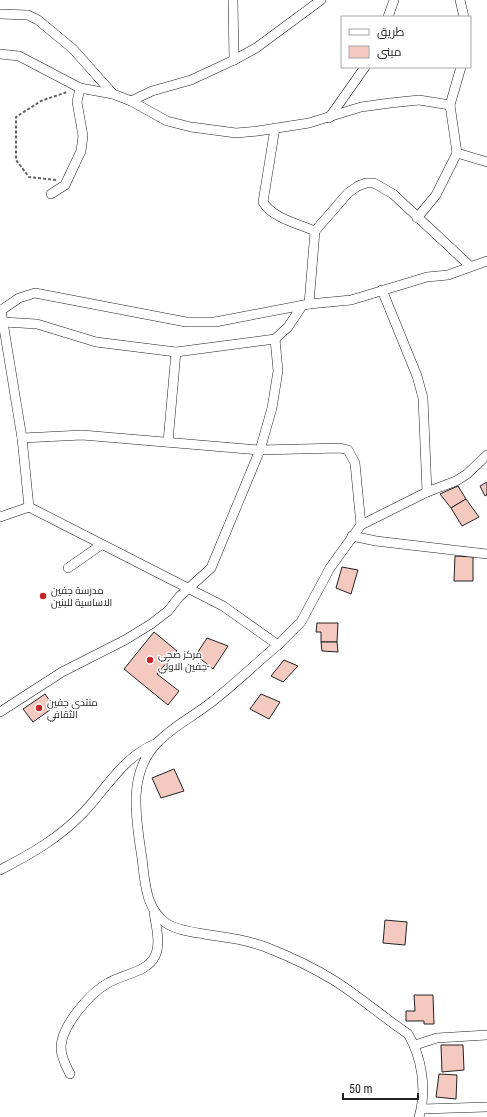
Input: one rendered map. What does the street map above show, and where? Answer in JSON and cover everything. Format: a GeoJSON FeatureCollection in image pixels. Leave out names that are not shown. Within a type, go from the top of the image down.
{"type":"FeatureCollection","features":[{"type":"Feature","properties":{"kind":"street"},"geometry":{"type":"LineString","coordinates":[[233,0],[234,60]]}},
{"type":"Feature","properties":{"kind":"street"},"geometry":{"type":"LineString","coordinates":[[131,101],[152,90],[191,80],[234,60],[256,48],[321,0]]}},
{"type":"Feature","properties":{"kind":"street"},"geometry":{"type":"LineString","coordinates":[[388,16],[394,0]]}},
{"type":"Feature","properties":{"kind":"street"},"geometry":{"type":"LineString","coordinates":[[460,0],[464,16]]}},
{"type":"Feature","properties":{"kind":"street"},"geometry":{"type":"LineString","coordinates":[[0,14],[28,15],[47,26],[73,49],[113,94]]}},
{"type":"Feature","properties":{"kind":"street"},"geometry":{"type":"LineString","coordinates":[[0,54],[24,58],[59,79],[80,88],[113,94],[131,101],[167,121],[192,127],[236,133],[309,124],[361,107],[408,100],[450,105]]}},
{"type":"Feature","properties":{"kind":"street"},"geometry":{"type":"LineString","coordinates":[[329,118],[364,68]]}},
{"type":"Feature","properties":{"kind":"street"},"geometry":{"type":"LineString","coordinates":[[417,218],[436,196],[457,153],[450,105],[461,68]]}},
{"type":"Feature","properties":{"kind":"street"},"geometry":{"type":"LineString","coordinates":[[51,194],[60,189],[67,181],[79,158],[83,144],[82,127],[77,102],[80,88]]}},
{"type":"Feature","properties":{"kind":"street"},"geometry":{"type":"LineString","coordinates":[[275,128],[263,202],[276,214],[315,231]]}},
{"type":"Feature","properties":{"kind":"street"},"geometry":{"type":"LineString","coordinates":[[457,153],[487,162]]}},
{"type":"Feature","properties":{"kind":"street"},"geometry":{"type":"LineString","coordinates":[[2,322],[37,324],[96,342],[176,352],[275,339],[306,305],[315,231],[348,193],[358,186],[366,183],[374,184],[387,190],[470,266]]}},
{"type":"Feature","properties":{"kind":"street"},"geometry":{"type":"LineString","coordinates":[[29,508],[22,438],[0,310],[19,298],[35,293],[195,323],[215,322],[306,305],[351,300],[428,278],[448,275],[487,261]]}},
{"type":"Feature","properties":{"kind":"street"},"geometry":{"type":"LineString","coordinates":[[382,290],[417,376],[423,398],[427,492]]}},
{"type":"Feature","properties":{"kind":"street"},"geometry":{"type":"LineString","coordinates":[[0,712],[62,672],[126,640],[150,624],[168,611],[188,589],[211,568],[260,450],[276,387],[278,371],[275,339]]}},
{"type":"Feature","properties":{"kind":"street"},"geometry":{"type":"LineString","coordinates":[[168,442],[176,352]]}},
{"type":"Feature","properties":{"kind":"street"},"geometry":{"type":"LineString","coordinates":[[22,438],[82,435],[260,450],[340,448],[348,450],[355,463],[361,525]]}},
{"type":"Feature","properties":{"kind":"street"},"geometry":{"type":"LineString","coordinates":[[0,870],[35,851],[58,836],[84,811],[124,764],[145,748],[157,743],[216,698],[278,645],[301,622],[330,568],[361,525],[467,474],[487,455]]}},
{"type":"Feature","properties":{"kind":"street"},"geometry":{"type":"LineString","coordinates":[[0,517],[29,508],[222,606],[278,645]]}},
{"type":"Feature","properties":{"kind":"street"},"geometry":{"type":"LineString","coordinates":[[352,536],[391,543],[487,554]]}},
{"type":"Feature","properties":{"kind":"street"},"geometry":{"type":"LineString","coordinates":[[68,568],[102,544]]}},
{"type":"Feature","properties":{"kind":"street"},"geometry":{"type":"LineString","coordinates":[[70,1074],[61,1050],[61,1043],[66,1028],[77,1012],[108,983],[146,967],[152,962],[156,954],[157,946],[154,913],[148,896],[143,870],[136,795],[140,770],[157,743]]}},
{"type":"Feature","properties":{"kind":"street"},"geometry":{"type":"LineString","coordinates":[[154,913],[167,923],[180,929],[251,943],[267,948],[308,966],[334,981],[408,1034],[415,1045],[421,1065],[420,1113],[487,1107]]}},
{"type":"Feature","properties":{"kind":"street"},"geometry":{"type":"LineString","coordinates":[[415,1045],[437,1038],[487,1034]]}},
{"type":"Feature","properties":{"kind":"path"},"geometry":{"type":"LineString","coordinates":[[67,181],[29,178],[16,160],[16,117],[41,101],[80,88]]}},
{"type":"Feature","properties":{"kind":"building"},"geometry":{"type":"Polygon","coordinates":[[[487,482],[487,495],[485,496],[480,486],[487,482]]]}},
{"type":"Feature","properties":{"kind":"building"},"geometry":{"type":"Polygon","coordinates":[[[458,486],[466,499],[451,508],[440,494],[458,486]]]}},
{"type":"Feature","properties":{"kind":"building"},"geometry":{"type":"Polygon","coordinates":[[[466,499],[479,517],[462,526],[451,508],[466,499]]]}},
{"type":"Feature","properties":{"kind":"building"},"geometry":{"type":"Polygon","coordinates":[[[455,556],[473,557],[473,581],[454,581],[455,556]]]}},
{"type":"Feature","properties":{"kind":"building"},"geometry":{"type":"Polygon","coordinates":[[[342,567],[358,570],[351,594],[336,588],[342,567]]]}},
{"type":"Feature","properties":{"kind":"building"},"geometry":{"type":"Polygon","coordinates":[[[317,623],[338,623],[337,642],[321,642],[321,632],[316,632],[317,623]]]}},
{"type":"Feature","properties":{"kind":"building","name":"مركز صحي جفين الاولي-"},"geometry":{"type":"Polygon","coordinates":[[[154,632],[177,651],[157,674],[179,691],[168,705],[124,669],[154,632]]]}},
{"type":"Feature","properties":{"kind":"building"},"geometry":{"type":"Polygon","coordinates":[[[207,638],[228,646],[213,669],[196,655],[207,638]]]}},
{"type":"Feature","properties":{"kind":"building"},"geometry":{"type":"Polygon","coordinates":[[[321,642],[337,642],[338,652],[322,651],[321,642]]]}},
{"type":"Feature","properties":{"kind":"building"},"geometry":{"type":"Polygon","coordinates":[[[284,660],[298,666],[283,682],[271,676],[284,660]]]}},
{"type":"Feature","properties":{"kind":"building","name":"منتدى جفين الثقافي"},"geometry":{"type":"Polygon","coordinates":[[[45,694],[54,707],[33,722],[23,709],[45,694]]]}},
{"type":"Feature","properties":{"kind":"building"},"geometry":{"type":"Polygon","coordinates":[[[261,694],[280,702],[269,719],[250,709],[261,694]]]}},
{"type":"Feature","properties":{"kind":"building"},"geometry":{"type":"Polygon","coordinates":[[[174,769],[184,791],[161,798],[152,778],[174,769]]]}},
{"type":"Feature","properties":{"kind":"building"},"geometry":{"type":"Polygon","coordinates":[[[385,920],[407,922],[405,945],[383,943],[385,920]]]}},
{"type":"Feature","properties":{"kind":"building"},"geometry":{"type":"Polygon","coordinates":[[[414,995],[433,995],[434,1024],[424,1024],[424,1021],[406,1021],[406,1011],[415,1011],[414,995]]]}},
{"type":"Feature","properties":{"kind":"building"},"geometry":{"type":"Polygon","coordinates":[[[441,1045],[463,1045],[464,1070],[442,1072],[441,1045]]]}},
{"type":"Feature","properties":{"kind":"building"},"geometry":{"type":"Polygon","coordinates":[[[439,1074],[457,1075],[456,1099],[436,1097],[439,1074]]]}},
{"type":"Feature","properties":{"kind":"place","name":"مدرسة جفين الاساسية للبنين"},"geometry":{"type":"Point","coordinates":[43,596]}},
{"type":"Feature","properties":{"kind":"place","name":"مركز صحي جفين الاولي-"},"geometry":{"type":"Point","coordinates":[150,660]}},
{"type":"Feature","properties":{"kind":"place","name":"منتدى جفين الثقافي"},"geometry":{"type":"Point","coordinates":[39,708]}}]}
